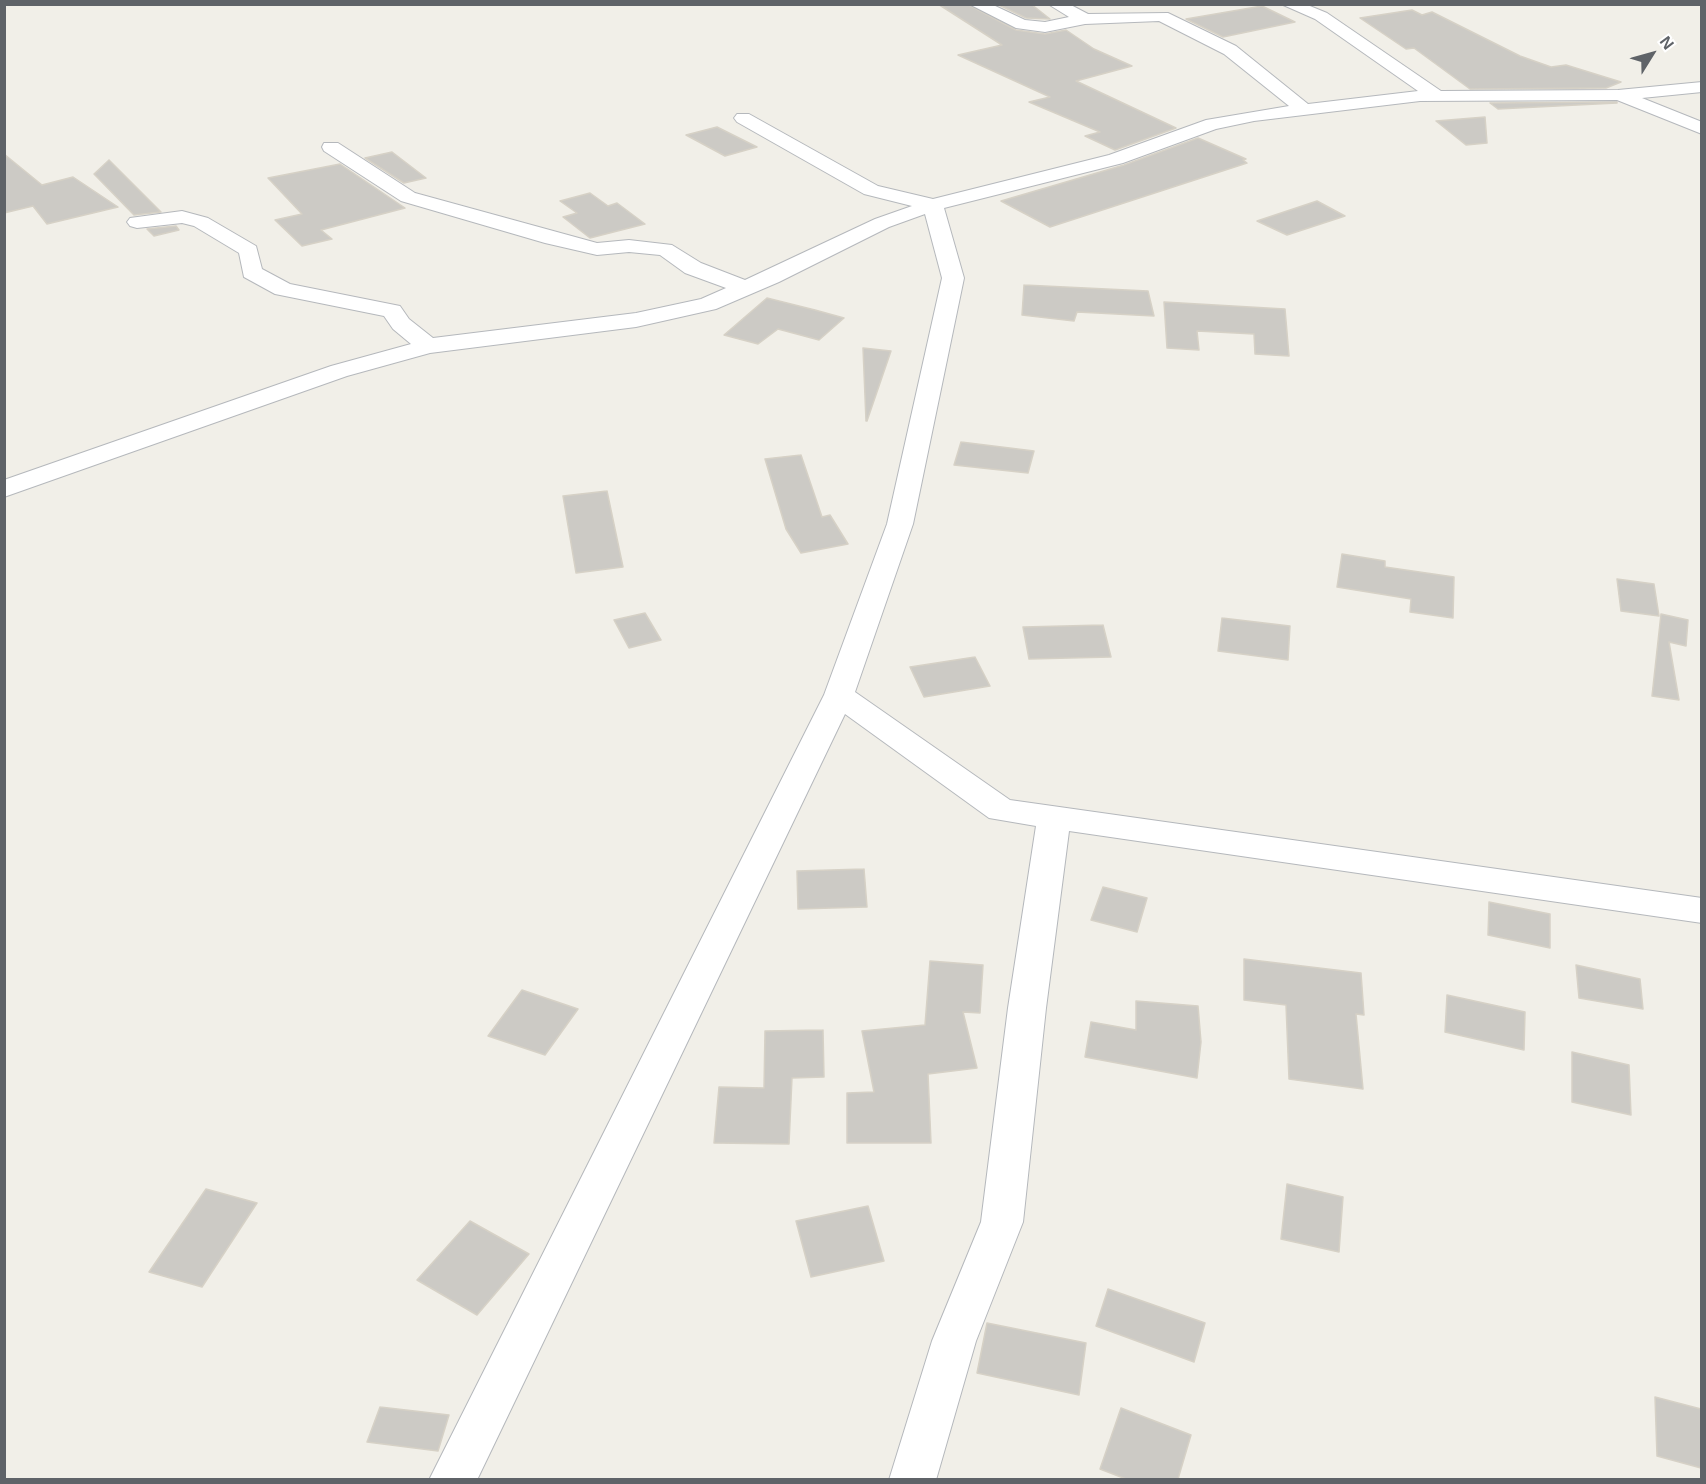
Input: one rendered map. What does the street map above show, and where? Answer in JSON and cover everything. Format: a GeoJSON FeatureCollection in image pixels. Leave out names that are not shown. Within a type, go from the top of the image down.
{"type":"FeatureCollection","features":[{"type":"Feature","properties":{"kind":"street"},"geometry":{"type":"LineString","coordinates":[[977,4],[1022,25],[1045,27],[1085,19],[1162,16],[1230,50],[1306,111]]}},
{"type":"Feature","properties":{"kind":"street"},"geometry":{"type":"LineString","coordinates":[[1056,4],[1085,19]]}},
{"type":"Feature","properties":{"kind":"street"},"geometry":{"type":"LineString","coordinates":[[1289,4],[1321,16],[1437,96]]}},
{"type":"Feature","properties":{"kind":"street"},"geometry":{"type":"LineString","coordinates":[[4,489],[339,371],[428,346],[636,320],[708,304],[882,223],[933,206],[1116,159],[1212,124],[1254,116],[1437,96],[1618,95],[1701,87]]}},
{"type":"Feature","properties":{"kind":"street"},"geometry":{"type":"LineString","coordinates":[[1618,95],[1701,129]]}},
{"type":"Feature","properties":{"kind":"street"},"geometry":{"type":"LineString","coordinates":[[743,118],[871,189],[933,206]]}},
{"type":"Feature","properties":{"kind":"street"},"geometry":{"type":"LineString","coordinates":[[331,147],[408,197],[552,239],[597,249],[629,246],[665,249],[693,268],[745,288]]}},
{"type":"Feature","properties":{"kind":"street"},"geometry":{"type":"LineString","coordinates":[[452,1479],[839,695],[900,524],[953,278],[933,206]]}},
{"type":"Feature","properties":{"kind":"street"},"geometry":{"type":"LineString","coordinates":[[137,222],[182,217],[201,222],[249,250],[252,272],[284,289],[392,311],[401,324],[428,346]]}},
{"type":"Feature","properties":{"kind":"street"},"geometry":{"type":"LineString","coordinates":[[839,695],[1001,810],[1701,911]]}},
{"type":"Feature","properties":{"kind":"street"},"geometry":{"type":"LineString","coordinates":[[912,1479],[954,1341],[1002,1222],[1027,1008],[1054,818]]}},
{"type":"Feature","properties":{"kind":"building"},"geometry":{"type":"Polygon","coordinates":[[[938,4],[967,4],[1016,30],[1045,34],[1066,30],[1094,49],[1132,66],[1076,81],[1176,128],[1115,150],[1085,136],[1100,132],[1029,102],[1050,97],[958,55],[1002,45],[938,4]]]}},
{"type":"Feature","properties":{"kind":"building"},"geometry":{"type":"Polygon","coordinates":[[[997,4],[1031,4],[1050,19],[1026,18],[997,4]]]}},
{"type":"Feature","properties":{"kind":"building"},"geometry":{"type":"Polygon","coordinates":[[[1262,6],[1295,22],[1223,37],[1186,19],[1262,6]]]}},
{"type":"Feature","properties":{"kind":"building"},"geometry":{"type":"Polygon","coordinates":[[[1412,10],[1422,15],[1432,12],[1520,56],[1551,67],[1566,65],[1621,82],[1606,88],[1470,89],[1414,48],[1406,49],[1360,18],[1412,10]]]}},
{"type":"Feature","properties":{"kind":"building"},"geometry":{"type":"Polygon","coordinates":[[[1617,102],[1498,109],[1490,103],[1617,102]]]}},
{"type":"Feature","properties":{"kind":"building"},"geometry":{"type":"Polygon","coordinates":[[[1485,117],[1487,143],[1466,145],[1436,121],[1485,117]]]}},
{"type":"Feature","properties":{"kind":"building"},"geometry":{"type":"Polygon","coordinates":[[[717,127],[757,147],[725,156],[686,135],[717,127]]]}},
{"type":"Feature","properties":{"kind":"building"},"geometry":{"type":"Polygon","coordinates":[[[1198,138],[1246,159],[1243,160],[1247,163],[1050,227],[1001,201],[1124,165],[1198,138]]]}},
{"type":"Feature","properties":{"kind":"building"},"geometry":{"type":"Polygon","coordinates":[[[392,152],[426,178],[404,183],[365,158],[392,152]]]}},
{"type":"Feature","properties":{"kind":"building"},"geometry":{"type":"Polygon","coordinates":[[[4,154],[42,185],[73,177],[118,207],[47,224],[33,206],[4,213],[4,154]]]}},
{"type":"Feature","properties":{"kind":"building"},"geometry":{"type":"Polygon","coordinates":[[[109,160],[161,212],[134,215],[94,174],[109,160]]]}},
{"type":"Feature","properties":{"kind":"building"},"geometry":{"type":"Polygon","coordinates":[[[340,164],[405,208],[321,230],[332,239],[302,246],[275,220],[302,214],[268,178],[340,164]]]}},
{"type":"Feature","properties":{"kind":"building"},"geometry":{"type":"Polygon","coordinates":[[[590,193],[608,206],[617,203],[645,224],[590,238],[563,217],[577,213],[560,201],[590,193]]]}},
{"type":"Feature","properties":{"kind":"building"},"geometry":{"type":"Polygon","coordinates":[[[1317,201],[1345,216],[1287,235],[1257,221],[1317,201]]]}},
{"type":"Feature","properties":{"kind":"building"},"geometry":{"type":"Polygon","coordinates":[[[176,226],[179,230],[154,236],[147,229],[176,226]]]}},
{"type":"Feature","properties":{"kind":"building"},"geometry":{"type":"Polygon","coordinates":[[[1024,285],[1148,291],[1154,316],[1077,312],[1074,321],[1022,315],[1024,285]]]}},
{"type":"Feature","properties":{"kind":"building"},"geometry":{"type":"Polygon","coordinates":[[[767,298],[844,318],[819,340],[778,329],[758,344],[724,335],[767,298]]]}},
{"type":"Feature","properties":{"kind":"building"},"geometry":{"type":"Polygon","coordinates":[[[1164,302],[1285,309],[1289,356],[1255,354],[1254,334],[1197,331],[1199,350],[1167,348],[1164,302]]]}},
{"type":"Feature","properties":{"kind":"building"},"geometry":{"type":"Polygon","coordinates":[[[863,348],[891,351],[867,421],[866,421],[863,348]]]}},
{"type":"Feature","properties":{"kind":"building"},"geometry":{"type":"Polygon","coordinates":[[[961,442],[1034,451],[1028,473],[954,465],[961,442]]]}},
{"type":"Feature","properties":{"kind":"building"},"geometry":{"type":"Polygon","coordinates":[[[801,455],[822,517],[830,515],[848,544],[801,553],[786,529],[765,459],[801,455]]]}},
{"type":"Feature","properties":{"kind":"building"},"geometry":{"type":"Polygon","coordinates":[[[607,491],[623,567],[576,573],[563,496],[607,491]]]}},
{"type":"Feature","properties":{"kind":"building"},"geometry":{"type":"Polygon","coordinates":[[[1342,554],[1385,561],[1385,567],[1454,577],[1453,618],[1410,612],[1411,599],[1337,587],[1342,554]]]}},
{"type":"Feature","properties":{"kind":"building"},"geometry":{"type":"Polygon","coordinates":[[[1617,579],[1654,584],[1659,616],[1621,611],[1617,579]]]}},
{"type":"Feature","properties":{"kind":"building"},"geometry":{"type":"Polygon","coordinates":[[[645,613],[661,640],[629,648],[614,620],[645,613]]]}},
{"type":"Feature","properties":{"kind":"building"},"geometry":{"type":"Polygon","coordinates":[[[1661,614],[1688,620],[1686,646],[1669,642],[1679,700],[1652,696],[1661,614]]]}},
{"type":"Feature","properties":{"kind":"building"},"geometry":{"type":"Polygon","coordinates":[[[1222,618],[1290,626],[1288,660],[1218,651],[1222,618]]]}},
{"type":"Feature","properties":{"kind":"building"},"geometry":{"type":"Polygon","coordinates":[[[1103,625],[1111,657],[1029,659],[1023,627],[1103,625]]]}},
{"type":"Feature","properties":{"kind":"building"},"geometry":{"type":"Polygon","coordinates":[[[975,657],[990,686],[924,697],[910,667],[975,657]]]}},
{"type":"Feature","properties":{"kind":"building"},"geometry":{"type":"Polygon","coordinates":[[[864,869],[867,907],[798,909],[797,871],[864,869]]]}},
{"type":"Feature","properties":{"kind":"building"},"geometry":{"type":"Polygon","coordinates":[[[1103,887],[1147,898],[1137,932],[1091,920],[1103,887]]]}},
{"type":"Feature","properties":{"kind":"building"},"geometry":{"type":"Polygon","coordinates":[[[1489,902],[1550,914],[1550,948],[1488,935],[1489,902]]]}},
{"type":"Feature","properties":{"kind":"building"},"geometry":{"type":"Polygon","coordinates":[[[1244,959],[1361,973],[1364,1015],[1356,1014],[1363,1089],[1289,1079],[1286,1005],[1244,1000],[1244,959]]]}},
{"type":"Feature","properties":{"kind":"building"},"geometry":{"type":"Polygon","coordinates":[[[930,961],[983,965],[980,1013],[963,1012],[977,1068],[928,1074],[931,1143],[847,1143],[847,1093],[874,1092],[862,1031],[925,1025],[930,961]]]}},
{"type":"Feature","properties":{"kind":"building"},"geometry":{"type":"Polygon","coordinates":[[[1576,965],[1640,979],[1643,1009],[1579,998],[1576,965]]]}},
{"type":"Feature","properties":{"kind":"building"},"geometry":{"type":"Polygon","coordinates":[[[522,990],[578,1009],[545,1055],[488,1036],[522,990]]]}},
{"type":"Feature","properties":{"kind":"building"},"geometry":{"type":"Polygon","coordinates":[[[1447,995],[1525,1012],[1524,1050],[1445,1032],[1447,995]]]}},
{"type":"Feature","properties":{"kind":"building"},"geometry":{"type":"Polygon","coordinates":[[[1136,1001],[1198,1006],[1201,1042],[1197,1078],[1085,1057],[1091,1022],[1136,1030],[1136,1001]]]}},
{"type":"Feature","properties":{"kind":"building"},"geometry":{"type":"Polygon","coordinates":[[[823,1030],[824,1077],[792,1078],[789,1144],[714,1143],[719,1087],[764,1088],[765,1031],[823,1030]]]}},
{"type":"Feature","properties":{"kind":"building"},"geometry":{"type":"Polygon","coordinates":[[[1572,1052],[1629,1065],[1631,1115],[1572,1102],[1572,1052]]]}},
{"type":"Feature","properties":{"kind":"building"},"geometry":{"type":"Polygon","coordinates":[[[1287,1184],[1343,1197],[1339,1252],[1281,1239],[1287,1184]]]}},
{"type":"Feature","properties":{"kind":"building"},"geometry":{"type":"Polygon","coordinates":[[[206,1189],[257,1203],[202,1287],[149,1272],[206,1189]]]}},
{"type":"Feature","properties":{"kind":"building"},"geometry":{"type":"Polygon","coordinates":[[[868,1206],[884,1261],[811,1277],[796,1221],[868,1206]]]}},
{"type":"Feature","properties":{"kind":"building"},"geometry":{"type":"Polygon","coordinates":[[[470,1221],[529,1254],[477,1315],[417,1280],[470,1221]]]}},
{"type":"Feature","properties":{"kind":"building"},"geometry":{"type":"Polygon","coordinates":[[[1108,1289],[1205,1323],[1194,1362],[1096,1326],[1108,1289]]]}},
{"type":"Feature","properties":{"kind":"building"},"geometry":{"type":"Polygon","coordinates":[[[987,1323],[1086,1343],[1079,1395],[977,1373],[987,1323]]]}},
{"type":"Feature","properties":{"kind":"building"},"geometry":{"type":"Polygon","coordinates":[[[1655,1397],[1701,1409],[1701,1468],[1657,1456],[1655,1397]]]}},
{"type":"Feature","properties":{"kind":"building"},"geometry":{"type":"Polygon","coordinates":[[[380,1407],[449,1415],[438,1451],[367,1442],[380,1407]]]}},
{"type":"Feature","properties":{"kind":"building"},"geometry":{"type":"Polygon","coordinates":[[[1121,1408],[1191,1435],[1178,1479],[1126,1479],[1100,1469],[1121,1408]]]}}]}
